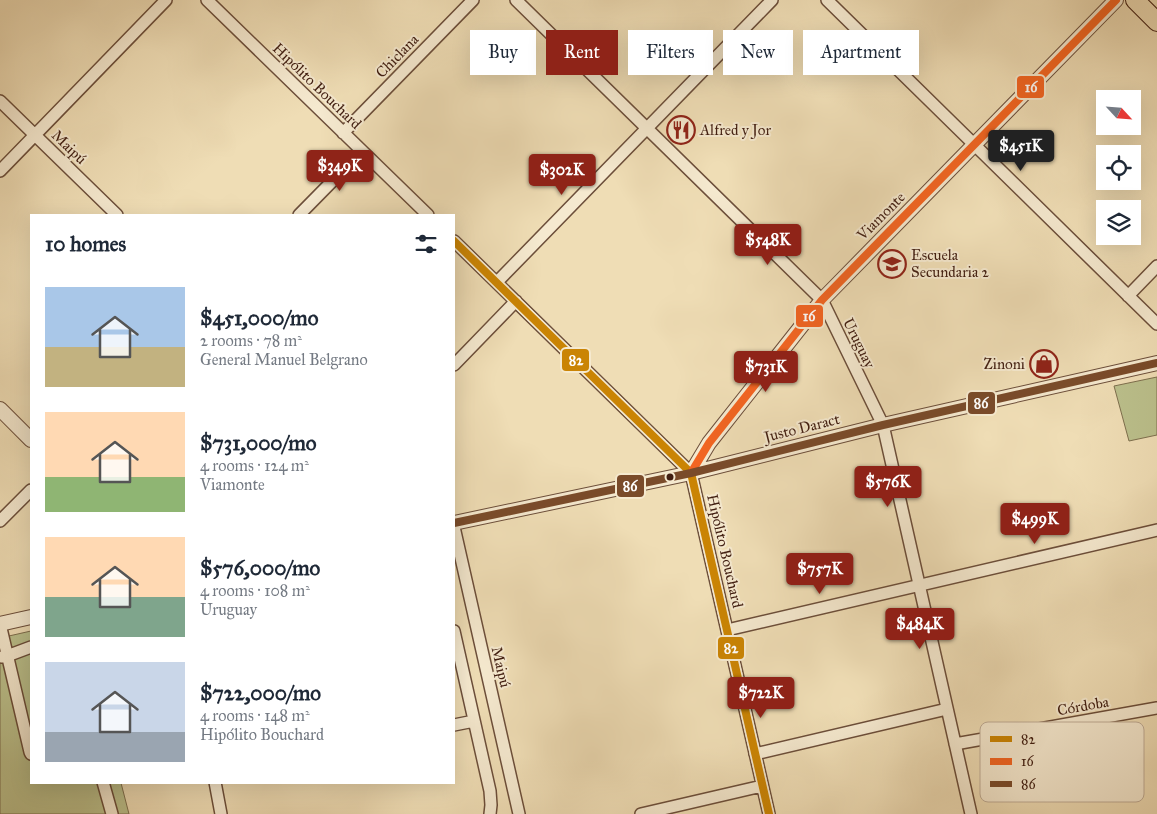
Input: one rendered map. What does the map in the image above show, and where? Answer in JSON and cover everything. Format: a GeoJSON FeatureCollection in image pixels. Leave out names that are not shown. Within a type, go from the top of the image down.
{"type":"FeatureCollection","features":[{"type":"Feature","properties":{"kind":"main road"},"geometry":{"type":"LineString","coordinates":[[1135,0],[1157,22]]}},
{"type":"Feature","properties":{"kind":"street"},"geometry":{"type":"LineString","coordinates":[[0,171],[166,0]]}},
{"type":"Feature","properties":{"kind":"street","name":"Hipólito Bouchard"},"geometry":{"type":"LineString","coordinates":[[207,0],[427,214]]}},
{"type":"Feature","properties":{"kind":"street","name":"Chiclana"},"geometry":{"type":"LineString","coordinates":[[343,133],[473,0]]}},
{"type":"Feature","properties":{"kind":"street","name":"Uruguay"},"geometry":{"type":"LineString","coordinates":[[516,0],[822,300],[883,425],[971,814]]}},
{"type":"Feature","properties":{"kind":"street"},"geometry":{"type":"LineString","coordinates":[[497,282],[772,0]]}},
{"type":"Feature","properties":{"kind":"street"},"geometry":{"type":"LineString","coordinates":[[827,0],[1157,324]]}},
{"type":"Feature","properties":{"kind":"street","name":"Viamonte"},"geometry":{"type":"LineString","coordinates":[[691,473],[709,443],[822,300],[1116,0]]}},
{"type":"Feature","properties":{"kind":"street","name":"Maipú"},"geometry":{"type":"LineString","coordinates":[[0,101],[116,214]]}},
{"type":"Feature","properties":{"kind":"street"},"geometry":{"type":"LineString","coordinates":[[301,214],[362,151]]}},
{"type":"Feature","properties":{"kind":"street"},"geometry":{"type":"LineString","coordinates":[[455,242],[691,473]]}},
{"type":"Feature","properties":{"kind":"street"},"geometry":{"type":"LineString","coordinates":[[1128,296],[1157,266]]}},
{"type":"Feature","properties":{"kind":"street"},"geometry":{"type":"LineString","coordinates":[[455,364],[516,301]]}},
{"type":"Feature","properties":{"kind":"street","name":"Justo Daract"},"geometry":{"type":"LineString","coordinates":[[455,525],[691,473],[883,425],[1157,363]]}},
{"type":"Feature","properties":{"kind":"street"},"geometry":{"type":"LineString","coordinates":[[0,409],[30,439]]}},
{"type":"Feature","properties":{"kind":"street","name":"Hipólito Bouchard"},"geometry":{"type":"LineString","coordinates":[[691,473],[769,814]]}},
{"type":"Feature","properties":{"kind":"street"},"geometry":{"type":"LineString","coordinates":[[0,522],[30,491]]}},
{"type":"Feature","properties":{"kind":"street","name":"Maipú"},"geometry":{"type":"LineString","coordinates":[[455,529],[519,814]]}},
{"type":"Feature","properties":{"kind":"street"},"geometry":{"type":"LineString","coordinates":[[727,630],[1157,530]]}},
{"type":"Feature","properties":{"kind":"street"},"geometry":{"type":"LineString","coordinates":[[30,617],[0,624],[4,657],[30,752]]}},
{"type":"Feature","properties":{"kind":"street"},"geometry":{"type":"LineString","coordinates":[[455,636],[490,791],[490,814]]}},
{"type":"Feature","properties":{"kind":"street"},"geometry":{"type":"LineString","coordinates":[[4,657],[30,647]]}},
{"type":"Feature","properties":{"kind":"street","name":"Córdoba"},"geometry":{"type":"LineString","coordinates":[[1078,722],[1157,708]]}},
{"type":"Feature","properties":{"kind":"street"},"geometry":{"type":"LineString","coordinates":[[755,754],[947,709]]}},
{"type":"Feature","properties":{"kind":"street"},"geometry":{"type":"LineString","coordinates":[[455,725],[474,721]]}},
{"type":"Feature","properties":{"kind":"street","name":"Córdoba"},"geometry":{"type":"LineString","coordinates":[[955,744],[980,740]]}},
{"type":"Feature","properties":{"kind":"street"},"geometry":{"type":"LineString","coordinates":[[104,784],[112,814]]}},
{"type":"Feature","properties":{"kind":"street"},"geometry":{"type":"LineString","coordinates":[[215,784],[221,814]]}},
{"type":"Feature","properties":{"kind":"street"},"geometry":{"type":"LineString","coordinates":[[641,814],[762,786]]}},
{"type":"Feature","properties":{"kind":"green space"},"geometry":{"type":"Polygon","coordinates":[[[1157,377],[1157,435],[1129,441],[1114,386],[1157,377]]]}},
{"type":"Feature","properties":{"kind":"green space"},"geometry":{"type":"Polygon","coordinates":[[[30,631],[30,784],[121,784],[129,814],[0,814],[0,638],[30,631]]]}},
{"type":"Feature","properties":{"kind":"transit line","name":"16"},"geometry":{"type":"LineString","coordinates":[[691,473],[709,443],[822,300],[1116,0]]}},
{"type":"Feature","properties":{"kind":"transit line","name":"82"},"geometry":{"type":"LineString","coordinates":[[455,242],[691,473],[769,814]]}},
{"type":"Feature","properties":{"kind":"transit line","name":"86"},"geometry":{"type":"LineString","coordinates":[[455,523],[691,473],[883,425],[1157,363]]}},
{"type":"Feature","properties":{"kind":"place","name":"Alfred y Jor"},"geometry":{"type":"Point","coordinates":[681,130]}},
{"type":"Feature","properties":{"kind":"place","name":"Escuela Secundaria 2"},"geometry":{"type":"Point","coordinates":[892,264]}},
{"type":"Feature","properties":{"kind":"place","name":"Zinoni"},"geometry":{"type":"Point","coordinates":[1044,364]}}]}
